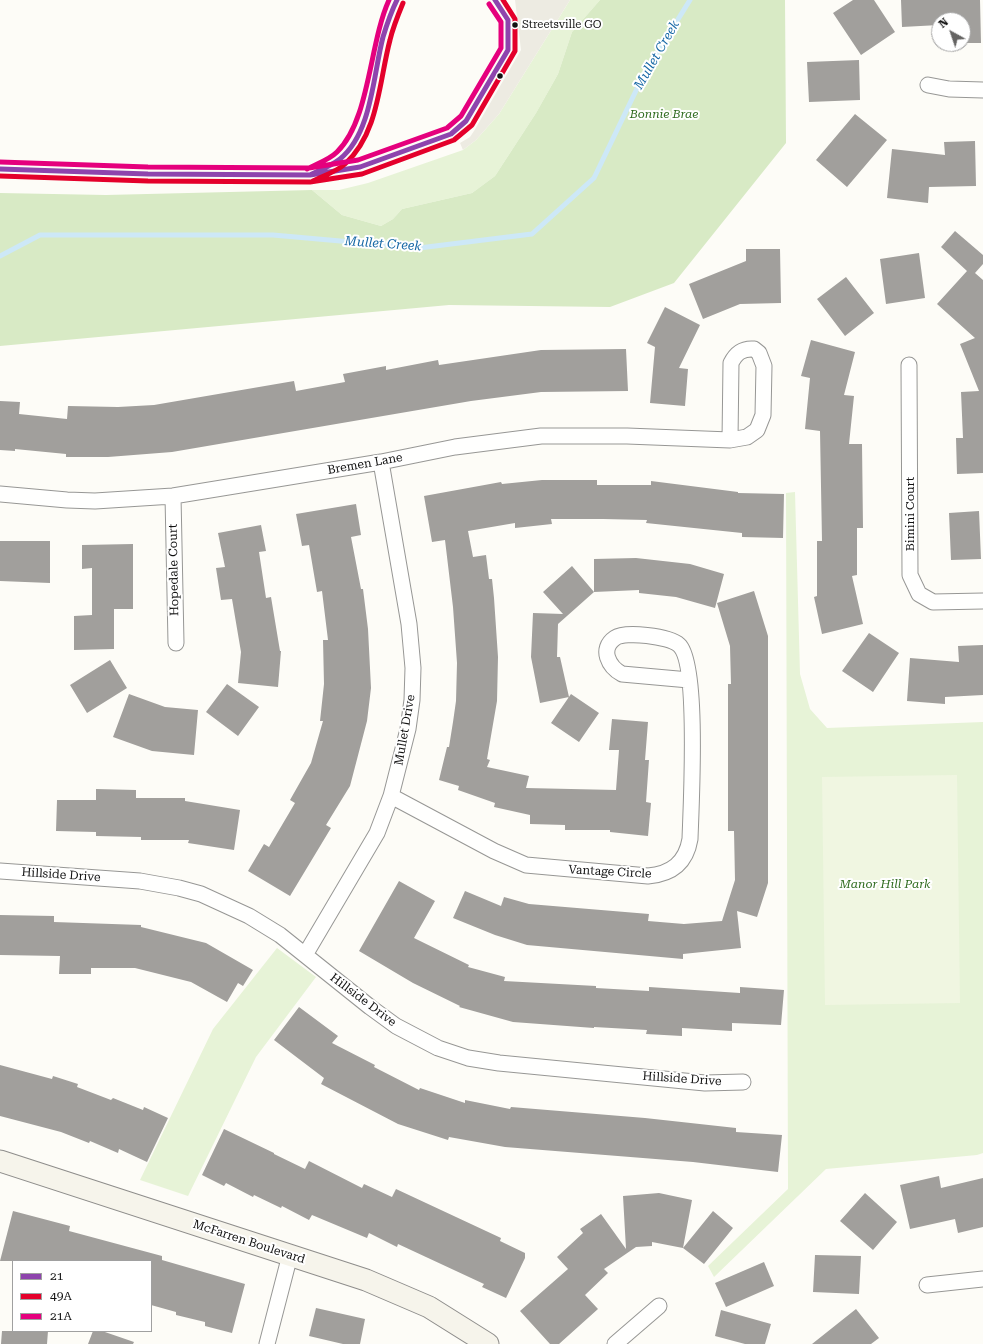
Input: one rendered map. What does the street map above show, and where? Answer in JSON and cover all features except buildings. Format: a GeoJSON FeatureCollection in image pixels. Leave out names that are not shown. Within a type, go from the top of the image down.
{"type":"FeatureCollection","features":[{"type":"Feature","properties":{"kind":"street"},"geometry":{"type":"LineString","coordinates":[[928,85],[949,89],[983,90]]}},
{"type":"Feature","properties":{"kind":"street","name":"Bremen Lane"},"geometry":{"type":"LineString","coordinates":[[0,494],[88,501],[172,496],[381,462],[455,447],[541,436],[626,436],[730,440],[752,435],[757,430],[763,415],[764,366],[759,353],[754,349],[741,350],[737,353],[731,363],[730,440]]}},
{"type":"Feature","properties":{"kind":"street","name":"Bimini Court"},"geometry":{"type":"LineString","coordinates":[[909,365],[910,575],[919,594],[933,602],[983,601]]}},
{"type":"Feature","properties":{"kind":"street","name":"Mullet Drive"},"geometry":{"type":"LineString","coordinates":[[306,955],[377,833],[391,796],[408,729],[412,700],[413,668],[409,624],[381,462]]}},
{"type":"Feature","properties":{"kind":"street","name":"Hopedale Court"},"geometry":{"type":"LineString","coordinates":[[172,496],[176,643]]}},
{"type":"Feature","properties":{"kind":"street","name":"Vantage Circle"},"geometry":{"type":"LineString","coordinates":[[391,796],[494,851],[526,865],[648,876],[661,875],[674,869],[684,859],[690,839],[693,716],[689,680],[684,652],[679,645],[670,640],[625,634],[615,638],[608,645],[608,662],[614,669],[622,674],[689,680]]}},
{"type":"Feature","properties":{"kind":"street","name":"Hillside Drive"},"geometry":{"type":"LineString","coordinates":[[0,871],[140,881],[179,888],[213,899],[249,916],[280,935],[396,1026],[438,1048],[468,1058],[499,1063],[705,1083],[743,1082]]}},
{"type":"Feature","properties":{"kind":"street","name":"McFarren Boulevard"},"geometry":{"type":"LineString","coordinates":[[0,1161],[290,1255],[397,1292],[429,1307],[488,1344]]}},
{"type":"Feature","properties":{"kind":"street"},"geometry":{"type":"LineString","coordinates":[[267,1344],[290,1255]]}},
{"type":"Feature","properties":{"kind":"street"},"geometry":{"type":"LineString","coordinates":[[927,1285],[983,1279]]}},
{"type":"Feature","properties":{"kind":"street"},"geometry":{"type":"LineString","coordinates":[[615,1344],[659,1306]]}},
{"type":"Feature","properties":{"kind":"green space"},"geometry":{"type":"Polygon","coordinates":[[[570,0],[600,0],[572,32],[558,74],[536,113],[495,176],[472,193],[402,209],[393,219],[381,226],[342,215],[312,190],[339,190],[368,183],[463,150],[476,140],[499,114],[570,0]]]}},
{"type":"Feature","properties":{"kind":"green space","name":"Bonnie Brae"},"geometry":{"type":"Polygon","coordinates":[[[600,0],[785,0],[786,143],[674,283],[610,307],[449,305],[0,346],[0,193],[106,195],[312,190],[342,215],[381,226],[393,219],[402,209],[472,193],[495,176],[536,113],[558,74],[572,32],[600,0]]]}},
{"type":"Feature","properties":{"kind":"green space","name":"Manor Hill Park"},"geometry":{"type":"Polygon","coordinates":[[[795,492],[800,674],[810,709],[827,728],[983,722],[983,1153],[977,1155],[826,1169],[714,1277],[708,1266],[788,1189],[786,493],[795,492]]]}},
{"type":"Feature","properties":{"kind":"green space"},"geometry":{"type":"Polygon","coordinates":[[[957,775],[960,1003],[825,1005],[822,777],[957,775]]]}},
{"type":"Feature","properties":{"kind":"green space"},"geometry":{"type":"Polygon","coordinates":[[[277,948],[316,977],[256,1057],[188,1196],[140,1180],[213,1029],[277,948]]]}},
{"type":"Feature","properties":{"kind":"shaded area"},"geometry":{"type":"Polygon","coordinates":[[[515,0],[570,0],[499,114],[476,140],[463,150],[460,143],[470,137],[474,131],[521,50],[515,0]]]}},
{"type":"Feature","properties":{"kind":"waterway","name":"Mullet Creek"},"geometry":{"type":"LineString","coordinates":[[0,256],[40,235],[273,235],[419,248],[532,234],[594,178],[644,74],[690,0]]}},
{"type":"Feature","properties":{"kind":"transit line","name":"21A"},"geometry":{"type":"LineString","coordinates":[[307,169],[334,155],[348,138],[363,101],[382,18],[389,0]]}},
{"type":"Feature","properties":{"kind":"transit line","name":"21"},"geometry":{"type":"LineString","coordinates":[[310,175],[340,159],[351,148],[359,134],[370,102],[383,37],[397,0]]}},
{"type":"Feature","properties":{"kind":"transit line","name":"21"},"geometry":{"type":"LineString","coordinates":[[0,169],[148,174],[310,175],[360,167],[451,134],[466,121],[508,50],[508,20],[495,0]]}},
{"type":"Feature","properties":{"kind":"transit line","name":"49A"},"geometry":{"type":"LineString","coordinates":[[0,176],[148,181],[310,182],[362,174],[454,140],[472,125],[515,51],[515,19],[503,0]]}},
{"type":"Feature","properties":{"kind":"transit line","name":"49A"},"geometry":{"type":"LineString","coordinates":[[313,181],[334,172],[345,164],[365,137],[376,106],[391,35],[403,3]]}},
{"type":"Feature","properties":{"kind":"transit line","name":"21A"},"geometry":{"type":"LineString","coordinates":[[0,162],[148,167],[309,168],[358,160],[447,128],[461,116],[501,48],[501,22],[489,4]]}},
{"type":"Feature","properties":{"kind":"place","name":"Streetsville GO"},"geometry":{"type":"Point","coordinates":[515,25]}}]}
